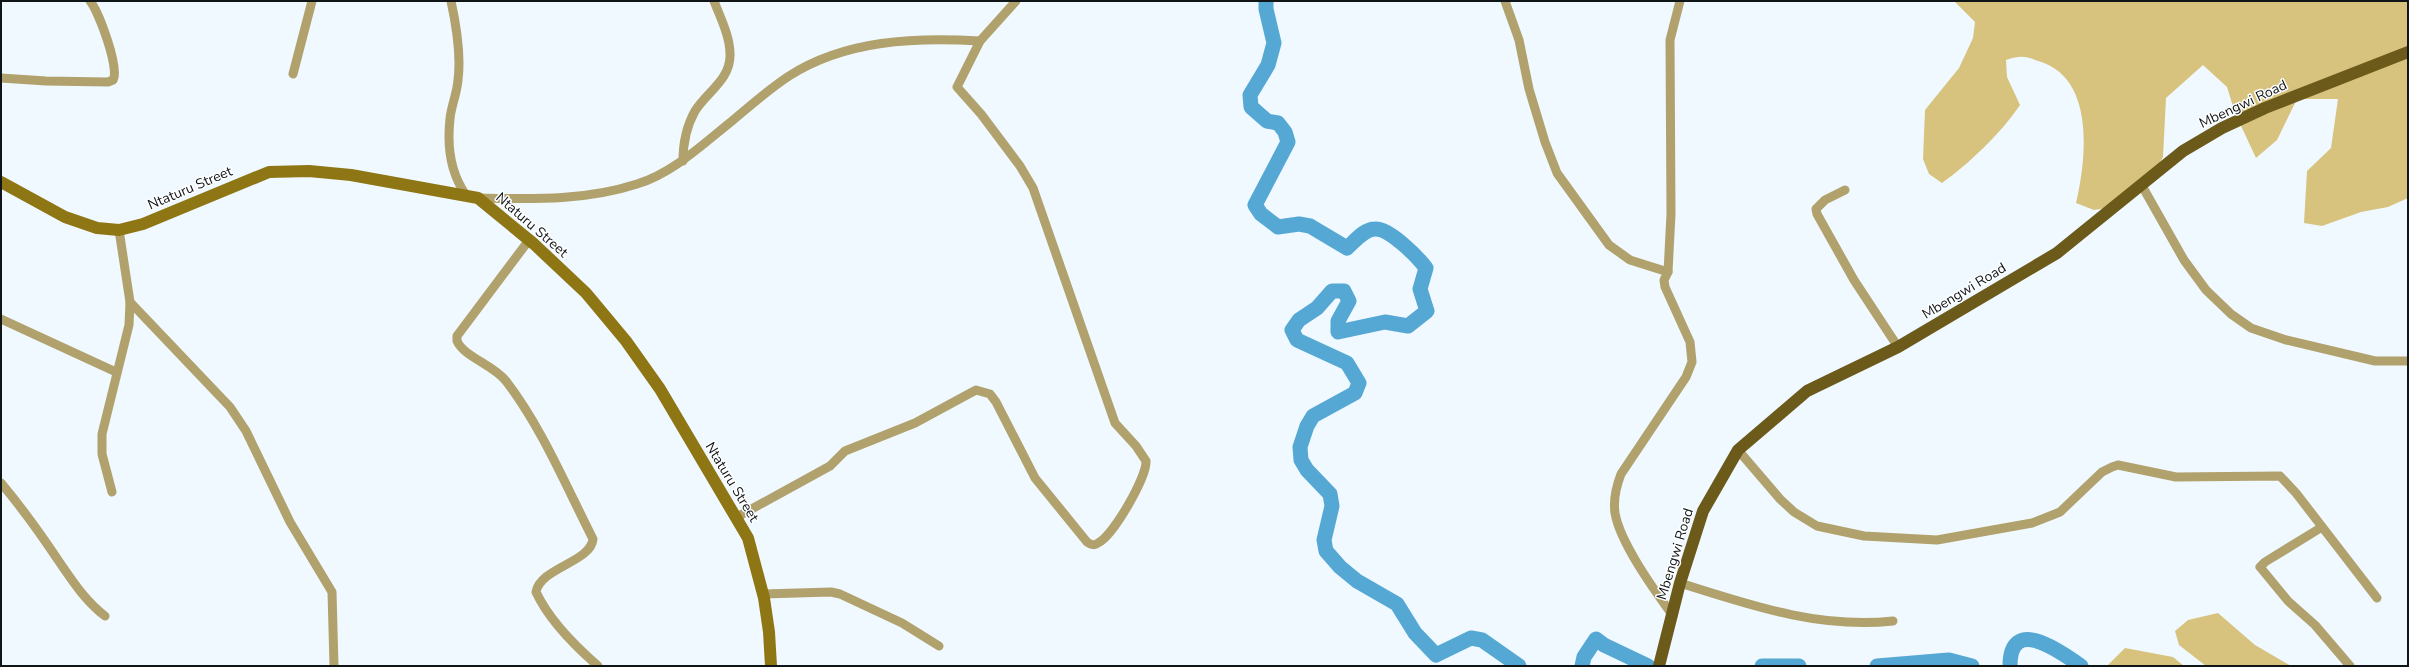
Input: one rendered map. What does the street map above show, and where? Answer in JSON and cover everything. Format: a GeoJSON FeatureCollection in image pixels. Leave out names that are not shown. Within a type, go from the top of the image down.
{"type":"FeatureCollection","features":[{"type":"Feature","properties":{"kind":"main road","name":"Mbengwi Road"},"geometry":{"type":"LineString","coordinates":[[1659,666],[1673,616],[1680,583],[1703,511],[1738,450],[1807,391],[1898,347],[2057,253],[2183,151],[2222,128],[2265,108],[2408,52]]}},
{"type":"Feature","properties":{"kind":"street"},"geometry":{"type":"LineString","coordinates":[[1,78],[46,81],[108,82],[113,80],[116,70],[99,16],[90,1]]}},
{"type":"Feature","properties":{"kind":"street"},"geometry":{"type":"LineString","coordinates":[[293,74],[312,1]]}},
{"type":"Feature","properties":{"kind":"street"},"geometry":{"type":"LineString","coordinates":[[451,1],[455,17],[458,79],[450,119],[450,146],[454,174],[472,197],[562,198],[593,195],[638,184],[683,161],[790,76],[825,58],[857,48],[908,40],[938,38],[980,41]]}},
{"type":"Feature","properties":{"kind":"street"},"geometry":{"type":"LineString","coordinates":[[683,161],[683,144],[686,129],[696,110],[723,78],[728,66],[730,54],[726,32],[714,1]]}},
{"type":"Feature","properties":{"kind":"street"},"geometry":{"type":"LineString","coordinates":[[737,517],[830,466],[844,451],[915,423],[976,390],[983,391],[993,398],[1036,478],[1087,542],[1092,545],[1100,543],[1122,516],[1133,496],[1146,466],[1146,462],[1136,446],[1115,423],[1033,188],[1020,166],[994,131],[957,87],[980,41],[1016,1]]}},
{"type":"Feature","properties":{"kind":"street"},"geometry":{"type":"LineString","coordinates":[[1505,1],[1519,40],[1529,89],[1545,142],[1557,173],[1609,245],[1630,260],[1668,272]]}},
{"type":"Feature","properties":{"kind":"street"},"geometry":{"type":"LineString","coordinates":[[1673,616],[1630,551],[1615,514],[1615,492],[1621,474],[1686,377],[1692,362],[1690,342],[1665,287],[1664,280],[1668,272],[1671,214],[1670,40],[1680,1]]}},
{"type":"Feature","properties":{"kind":"street","name":"Ntaturu Street"},"geometry":{"type":"LineString","coordinates":[[1,182],[65,217],[97,228],[118,230],[143,224],[269,172],[309,171],[351,175],[472,197],[529,240],[586,293],[626,341],[660,390],[737,517],[748,538],[763,594],[769,632],[771,666]]}},
{"type":"Feature","properties":{"kind":"street"},"geometry":{"type":"LineString","coordinates":[[2141,184],[2184,260],[2206,290],[2231,314],[2251,328],[2286,340],[2375,361],[2408,361]]}},
{"type":"Feature","properties":{"kind":"street"},"geometry":{"type":"LineString","coordinates":[[1845,190],[1820,204],[1816,209],[1817,214],[1854,280],[1898,347]]}},
{"type":"Feature","properties":{"kind":"street"},"geometry":{"type":"LineString","coordinates":[[112,492],[102,454],[102,434],[116,372],[129,325],[130,302],[118,230]]}},
{"type":"Feature","properties":{"kind":"street"},"geometry":{"type":"LineString","coordinates":[[529,240],[478,312],[457,336],[457,341],[462,348],[495,368],[507,382],[540,435],[593,539],[589,548],[541,582],[536,592],[550,614],[583,653],[598,666]]}},
{"type":"Feature","properties":{"kind":"street"},"geometry":{"type":"LineString","coordinates":[[130,302],[230,407],[246,431],[290,522],[332,592],[334,666]]}},
{"type":"Feature","properties":{"kind":"street"},"geometry":{"type":"LineString","coordinates":[[1,320],[116,372]]}},
{"type":"Feature","properties":{"kind":"street"},"geometry":{"type":"LineString","coordinates":[[1738,450],[1780,500],[1794,512],[1817,526],[1864,536],[1937,540],[2032,523],[2060,512],[2102,472],[2118,465],[2176,476],[2280,476],[2296,493],[2377,598]]}},
{"type":"Feature","properties":{"kind":"street"},"geometry":{"type":"LineString","coordinates":[[1,483],[20,506],[81,592],[94,607],[105,616]]}},
{"type":"Feature","properties":{"kind":"street"},"geometry":{"type":"LineString","coordinates":[[2322,527],[2265,562],[2260,567],[2288,601],[2315,625],[2350,666]]}},
{"type":"Feature","properties":{"kind":"street"},"geometry":{"type":"LineString","coordinates":[[1680,583],[1792,617],[1837,623],[1868,624],[1893,621]]}},
{"type":"Feature","properties":{"kind":"street"},"geometry":{"type":"LineString","coordinates":[[763,594],[831,592],[840,594],[902,622],[939,646]]}},
{"type":"Feature","properties":{"kind":"shaded area"},"geometry":{"type":"Polygon","coordinates":[[[1954,1],[2408,1],[2408,198],[2388,207],[2361,212],[2322,226],[2304,223],[2307,171],[2331,148],[2338,99],[2297,99],[2277,140],[2256,158],[2235,113],[2227,87],[2203,65],[2166,98],[2163,157],[2144,191],[2118,206],[2094,210],[2076,203],[2080,185],[2084,145],[2083,124],[2079,105],[2072,87],[2060,73],[2044,63],[2021,57],[2006,60],[2007,77],[2020,105],[1995,137],[1963,167],[1942,183],[1929,174],[1923,159],[1925,110],[1959,68],[1973,38],[1975,22],[1954,1]]]}},
{"type":"Feature","properties":{"kind":"shaded area"},"geometry":{"type":"Polygon","coordinates":[[[2218,613],[2255,645],[2291,666],[2206,666],[2179,645],[2175,631],[2188,620],[2218,613]]]}},
{"type":"Feature","properties":{"kind":"shaded area"},"geometry":{"type":"Polygon","coordinates":[[[2125,648],[2173,657],[2184,666],[2107,666],[2125,648]]]}},
{"type":"Feature","properties":{"kind":"waterway"},"geometry":{"type":"LineString","coordinates":[[1266,1],[1266,9],[1274,43],[1268,65],[1250,95],[1251,107],[1267,121],[1278,123],[1285,132],[1288,142],[1255,205],[1261,214],[1278,227],[1299,224],[1310,226],[1347,248],[1367,231],[1375,229],[1381,230],[1395,238],[1426,268],[1420,289],[1427,311],[1408,326],[1385,322],[1338,332],[1338,321],[1349,301],[1344,291],[1332,291],[1317,308],[1299,320],[1292,330],[1297,340],[1347,363],[1359,383],[1355,393],[1313,416],[1307,426],[1300,447],[1301,460],[1307,470],[1330,494],[1332,506],[1324,540],[1326,551],[1340,567],[1357,581],[1397,604],[1415,633],[1436,655],[1471,638],[1482,640],[1519,666]]}},
{"type":"Feature","properties":{"kind":"waterway"},"geometry":{"type":"LineString","coordinates":[[1582,666],[1584,657],[1596,639],[1604,645],[1648,666]]}},
{"type":"Feature","properties":{"kind":"waterway"},"geometry":{"type":"LineString","coordinates":[[2010,666],[2012,651],[2018,642],[2027,640],[2038,641],[2049,646],[2061,652],[2081,666]]}},
{"type":"Feature","properties":{"kind":"waterway"},"geometry":{"type":"LineString","coordinates":[[1877,666],[1949,660],[1972,666]]}},
{"type":"Feature","properties":{"kind":"waterway"},"geometry":{"type":"LineString","coordinates":[[1762,666],[1799,666]]}}]}
